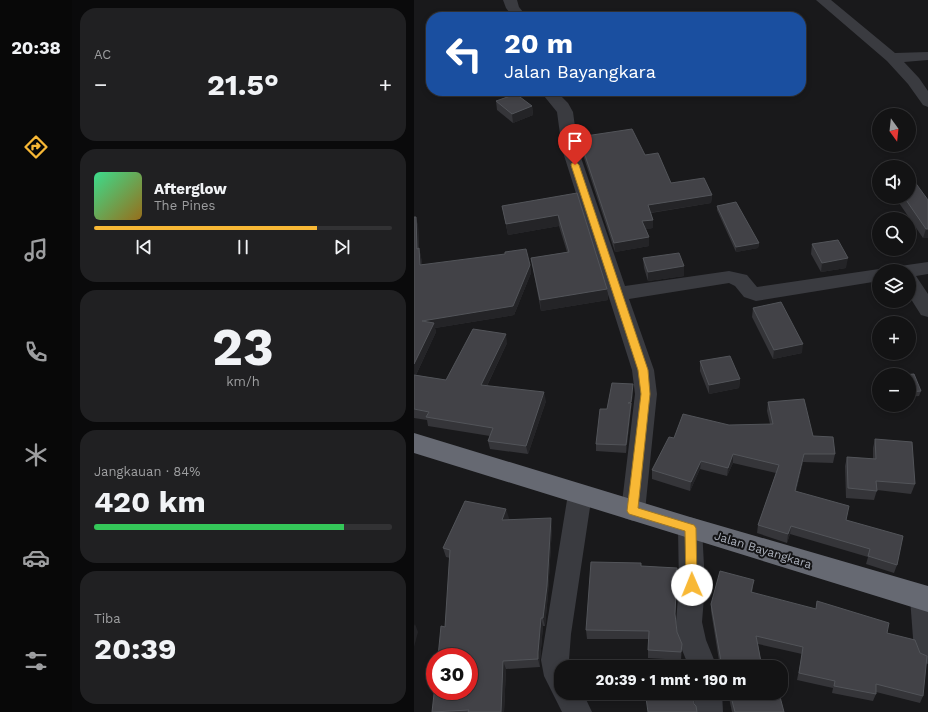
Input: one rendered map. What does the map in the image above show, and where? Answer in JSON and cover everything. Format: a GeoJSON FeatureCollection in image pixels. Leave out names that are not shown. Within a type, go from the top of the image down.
{"type":"FeatureCollection","features":[{"type":"Feature","properties":{"kind":"highway","name":"Jalan Bayangkara"},"geometry":{"type":"LineString","coordinates":[[414,443],[633,511],[926,598]]}},
{"type":"Feature","properties":{"kind":"street"},"geometry":{"type":"LineString","coordinates":[[510,0],[516,12]]}},
{"type":"Feature","properties":{"kind":"street"},"geometry":{"type":"LineString","coordinates":[[824,0],[892,58],[914,81],[928,102]]}},
{"type":"Feature","properties":{"kind":"street"},"geometry":{"type":"LineString","coordinates":[[892,58],[928,56]]}},
{"type":"Feature","properties":{"kind":"street"},"geometry":{"type":"LineString","coordinates":[[553,96],[562,106],[565,112],[570,149],[643,370],[646,394],[633,511]]}},
{"type":"Feature","properties":{"kind":"street"},"geometry":{"type":"LineString","coordinates":[[916,270],[928,268]]}},
{"type":"Feature","properties":{"kind":"street"},"geometry":{"type":"LineString","coordinates":[[617,294],[729,277],[740,280],[749,292],[756,294],[872,276]]}},
{"type":"Feature","properties":{"kind":"street"},"geometry":{"type":"LineString","coordinates":[[916,291],[928,310]]}},
{"type":"Feature","properties":{"kind":"street"},"geometry":{"type":"LineString","coordinates":[[555,660],[580,494]]}},
{"type":"Feature","properties":{"kind":"street"},"geometry":{"type":"LineString","coordinates":[[690,528],[692,585],[689,622],[692,640],[700,660]]}},
{"type":"Feature","properties":{"kind":"street"},"geometry":{"type":"LineString","coordinates":[[926,598],[928,651]]}},
{"type":"Feature","properties":{"kind":"street"},"geometry":{"type":"LineString","coordinates":[[571,700],[578,712]]}},
{"type":"Feature","properties":{"kind":"street"},"geometry":{"type":"LineString","coordinates":[[708,700],[709,712]]}},
{"type":"Feature","properties":{"kind":"building"},"geometry":{"type":"Polygon","coordinates":[[[510,96],[519,96],[532,106],[512,114],[496,101],[510,96]]]}},
{"type":"Feature","properties":{"kind":"building"},"geometry":{"type":"Polygon","coordinates":[[[632,129],[645,155],[658,153],[671,183],[704,178],[712,195],[648,205],[653,220],[642,221],[649,237],[614,243],[579,137],[632,129]]]}},
{"type":"Feature","properties":{"kind":"building"},"geometry":{"type":"Polygon","coordinates":[[[916,184],[928,200],[928,229],[926,229],[916,214],[916,212],[914,212],[909,204],[916,204],[916,184]]]}},
{"type":"Feature","properties":{"kind":"building"},"geometry":{"type":"Polygon","coordinates":[[[577,193],[607,289],[540,300],[531,258],[569,252],[558,215],[506,224],[502,206],[577,193]]]}},
{"type":"Feature","properties":{"kind":"building"},"geometry":{"type":"Polygon","coordinates":[[[736,202],[759,243],[736,247],[717,206],[736,202]]]}},
{"type":"Feature","properties":{"kind":"building"},"geometry":{"type":"Polygon","coordinates":[[[414,217],[416,217],[417,249],[419,248],[420,265],[505,254],[505,252],[526,249],[530,265],[513,306],[422,321],[434,323],[414,364],[414,217]]]}},
{"type":"Feature","properties":{"kind":"building"},"geometry":{"type":"Polygon","coordinates":[[[838,240],[848,258],[822,263],[812,244],[838,240]]]}},
{"type":"Feature","properties":{"kind":"building"},"geometry":{"type":"Polygon","coordinates":[[[679,253],[684,266],[648,272],[643,258],[679,253]]]}},
{"type":"Feature","properties":{"kind":"building"},"geometry":{"type":"Polygon","coordinates":[[[781,302],[803,344],[774,350],[753,308],[781,302]]]}},
{"type":"Feature","properties":{"kind":"building"},"geometry":{"type":"Polygon","coordinates":[[[473,329],[506,334],[481,385],[544,392],[526,446],[488,441],[493,428],[426,417],[429,412],[414,409],[414,375],[446,380],[473,329]]]}},
{"type":"Feature","properties":{"kind":"building"},"geometry":{"type":"Polygon","coordinates":[[[730,356],[740,379],[709,385],[700,361],[730,356]]]}},
{"type":"Feature","properties":{"kind":"building"},"geometry":{"type":"Polygon","coordinates":[[[916,379],[921,391],[916,391],[916,379]]]}},
{"type":"Feature","properties":{"kind":"building"},"geometry":{"type":"Polygon","coordinates":[[[612,383],[633,384],[631,402],[628,403],[631,403],[626,445],[596,444],[600,409],[607,409],[612,383]]]}},
{"type":"Feature","properties":{"kind":"building"},"geometry":{"type":"Polygon","coordinates":[[[804,399],[813,436],[833,437],[835,454],[804,454],[795,491],[849,506],[846,520],[903,536],[897,565],[868,556],[870,549],[791,526],[788,534],[758,525],[779,465],[733,454],[728,468],[701,461],[691,482],[652,470],[669,437],[674,438],[683,414],[729,425],[773,424],[768,402],[804,399]]]}},
{"type":"Feature","properties":{"kind":"building"},"geometry":{"type":"Polygon","coordinates":[[[875,439],[912,442],[915,484],[876,481],[877,491],[848,488],[847,457],[876,459],[875,439]]]}},
{"type":"Feature","properties":{"kind":"building"},"geometry":{"type":"Polygon","coordinates":[[[465,501],[506,509],[502,520],[551,518],[547,586],[543,618],[541,618],[538,659],[503,661],[501,712],[468,712],[469,710],[432,712],[433,700],[478,700],[478,648],[439,648],[441,626],[445,627],[450,550],[443,548],[465,501]]]}},
{"type":"Feature","properties":{"kind":"building"},"geometry":{"type":"Polygon","coordinates":[[[591,562],[641,563],[641,566],[677,568],[675,614],[677,632],[682,644],[681,652],[648,650],[649,631],[586,630],[591,562]]]}},
{"type":"Feature","properties":{"kind":"building"},"geometry":{"type":"Polygon","coordinates":[[[720,571],[754,580],[751,592],[816,609],[817,601],[889,623],[887,633],[915,640],[920,653],[927,656],[923,696],[876,684],[876,694],[834,686],[835,681],[799,673],[803,647],[756,636],[761,660],[721,660],[711,604],[720,571]]]}},
{"type":"Feature","properties":{"kind":"building"},"geometry":{"type":"Polygon","coordinates":[[[646,700],[694,700],[697,712],[648,712],[646,700]]]}},
{"type":"Feature","properties":{"kind":"building"},"geometry":{"type":"Polygon","coordinates":[[[732,700],[781,700],[784,712],[735,712],[732,700]]]}},
{"type":"Feature","properties":{"kind":"route"},"geometry":{"type":"LineString","coordinates":[[575,165],[643,370],[646,394],[633,511],[690,528],[692,585]]}}]}
